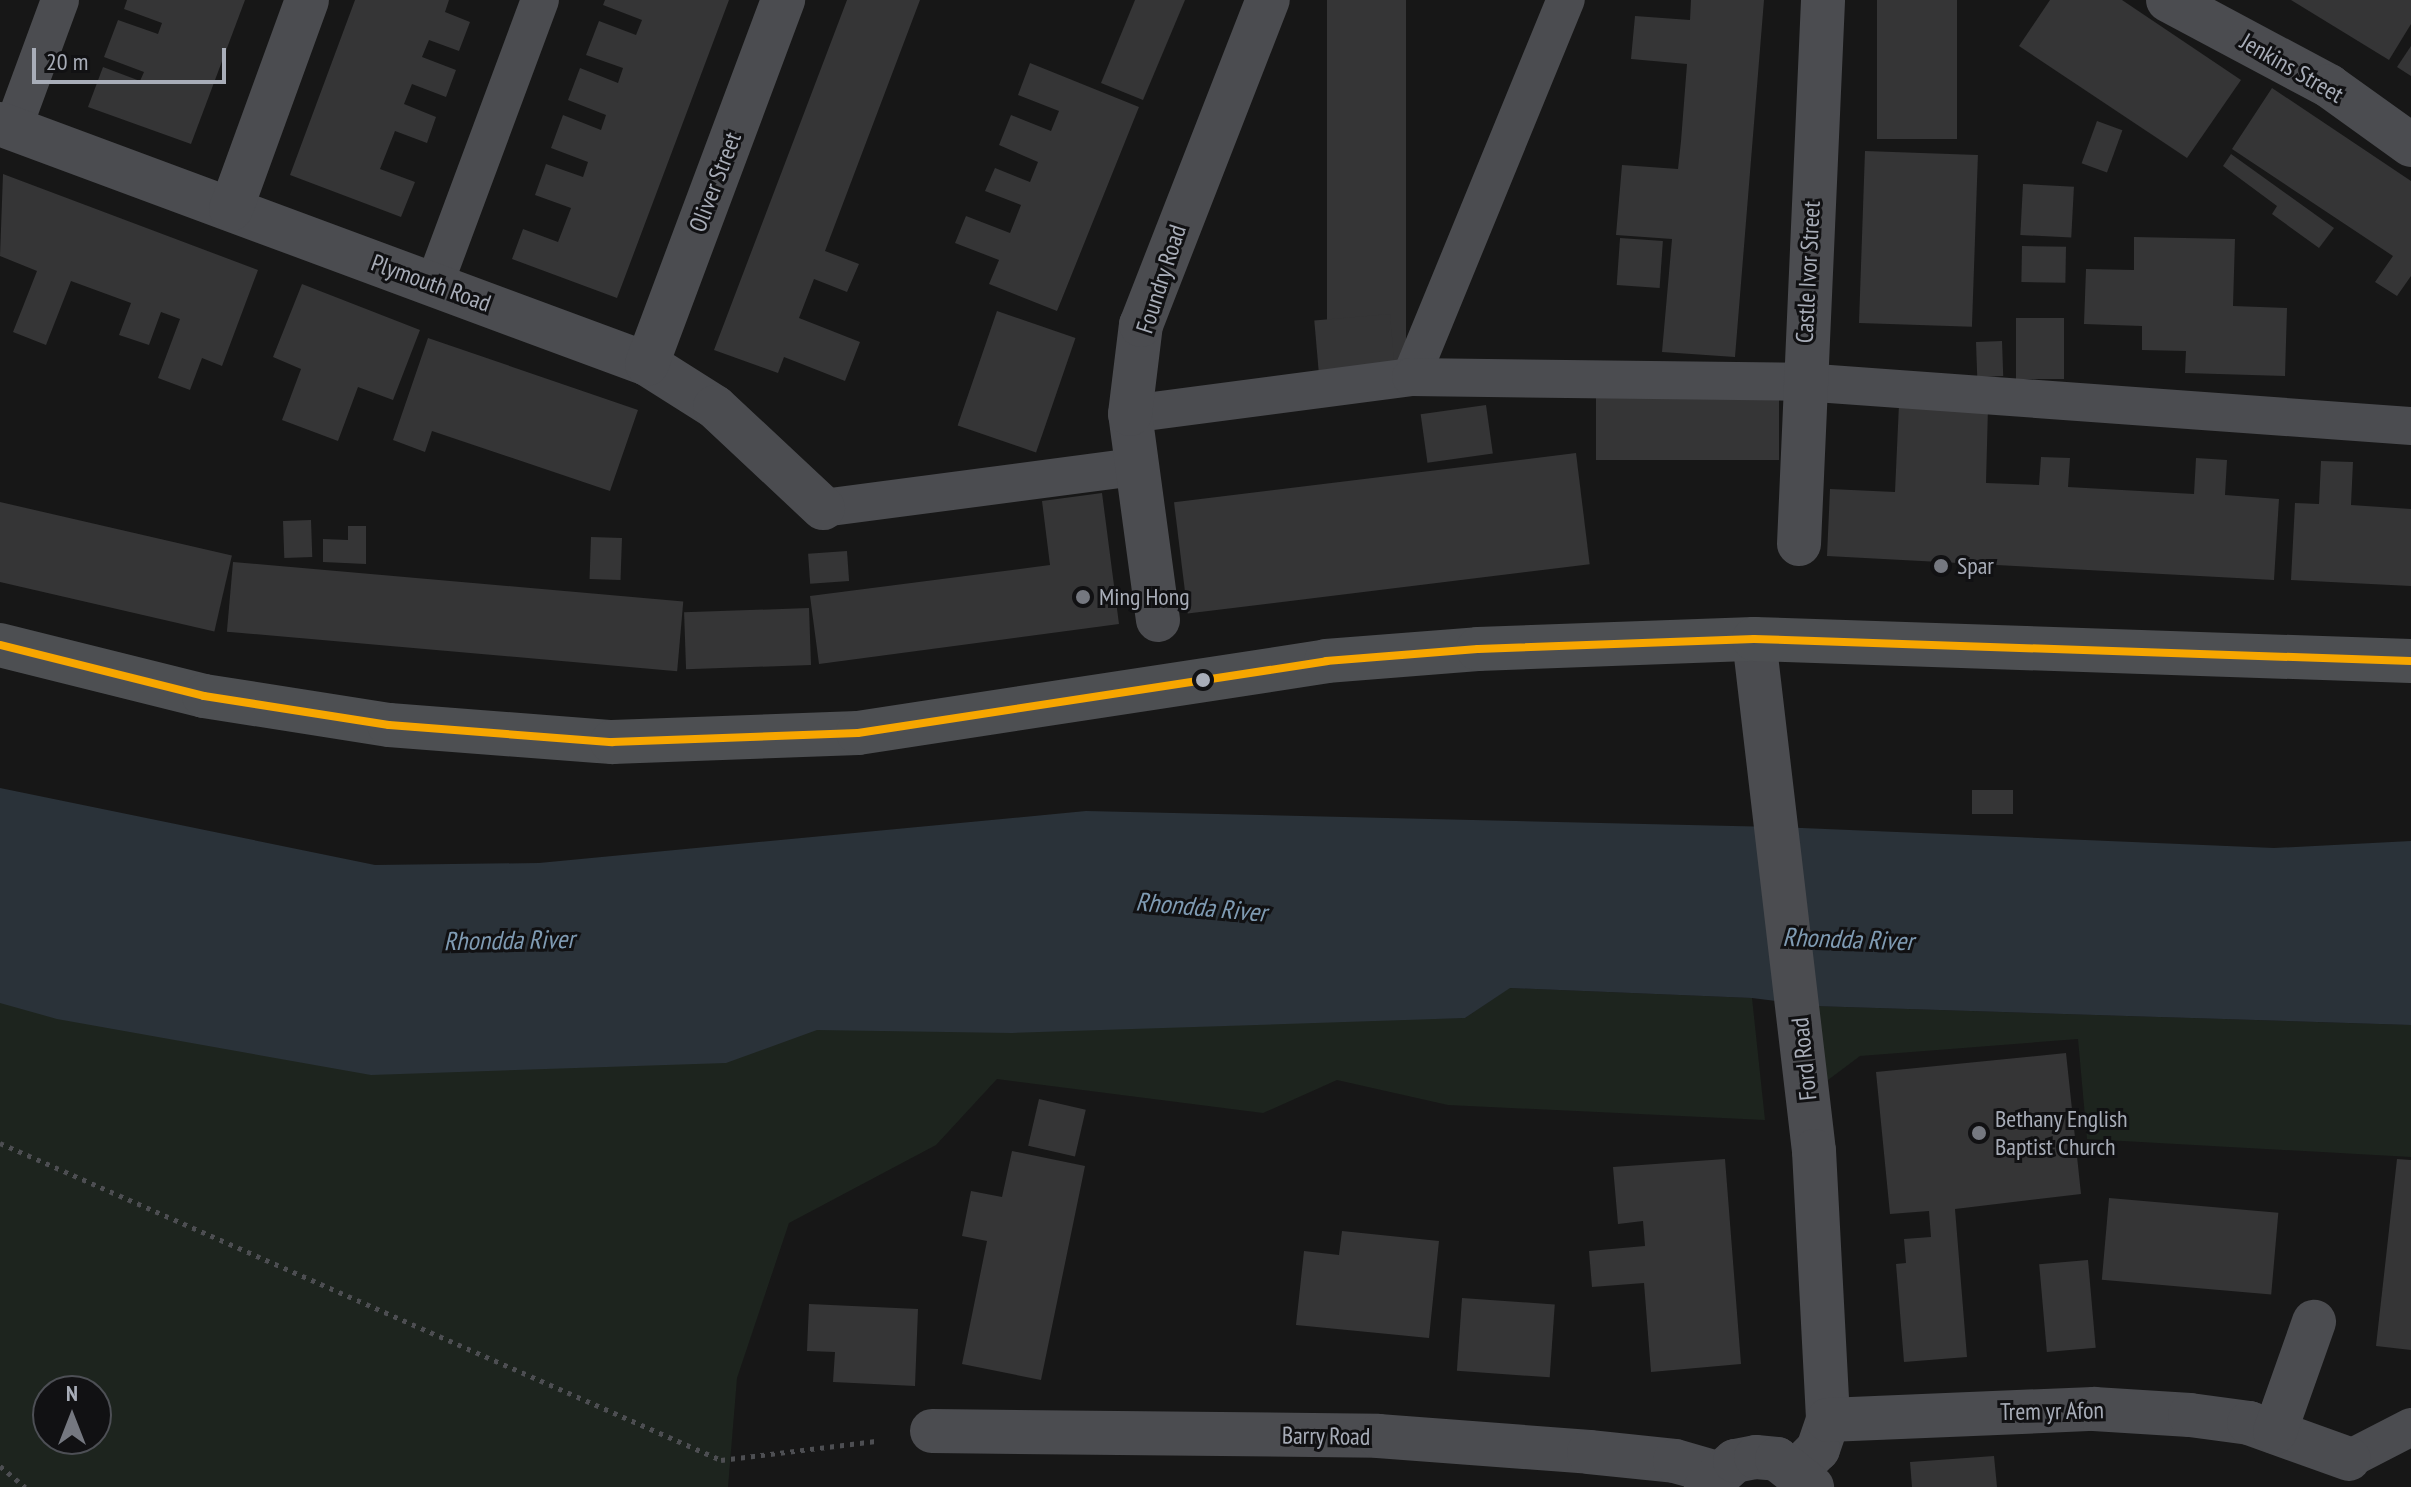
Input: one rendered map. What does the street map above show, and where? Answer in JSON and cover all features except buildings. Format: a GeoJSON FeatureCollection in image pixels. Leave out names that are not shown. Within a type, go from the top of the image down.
{"type":"FeatureCollection","features":[{"type":"Feature","properties":{"kind":"main road"},"geometry":{"type":"LineString","coordinates":[[0,645],[204,696],[389,725],[612,742],[858,733],[1326,661],[1478,649],[1754,639],[2411,661]]}},
{"type":"Feature","properties":{"kind":"street"},"geometry":{"type":"LineString","coordinates":[[231,209],[307,0]]}},
{"type":"Feature","properties":{"kind":"street","name":"Oliver Street"},"geometry":{"type":"LineString","coordinates":[[647,364],[783,0]]}},
{"type":"Feature","properties":{"kind":"street","name":"Foundry Road"},"geometry":{"type":"LineString","coordinates":[[1158,620],[1130,414],[1141,325],[1268,0]]}},
{"type":"Feature","properties":{"kind":"street","name":"Castle Ivor Street"},"geometry":{"type":"LineString","coordinates":[[1799,544],[1802,382],[1823,0]]}},
{"type":"Feature","properties":{"kind":"street","name":"Jenkins Street"},"geometry":{"type":"LineString","coordinates":[[2168,0],[2329,86],[2411,145]]}},
{"type":"Feature","properties":{"kind":"street","name":"Plymouth Road"},"geometry":{"type":"LineString","coordinates":[[6,126],[647,364],[715,407],[823,508]]}},
{"type":"Feature","properties":{"kind":"street","name":"Ford Road"},"geometry":{"type":"LineString","coordinates":[[1754,639],[1814,1151],[1828,1420],[1804,1478]]}},
{"type":"Feature","properties":{"kind":"street"},"geometry":{"type":"LineString","coordinates":[[2275,1432],[2314,1322]]}},
{"type":"Feature","properties":{"kind":"street","name":"Trem yr Afon"},"geometry":{"type":"LineString","coordinates":[[1828,1420],[2094,1409],[2190,1415],[2275,1432],[2349,1459]]}},
{"type":"Feature","properties":{"kind":"street","name":"Barry Road"},"geometry":{"type":"LineString","coordinates":[[932,1431],[1378,1436],[1675,1461],[1712,1480],[1735,1461],[1756,1457],[1777,1459],[1804,1478]]}},
{"type":"Feature","properties":{"kind":"lane"},"geometry":{"type":"LineString","coordinates":[[6,126],[60,0]]}},
{"type":"Feature","properties":{"kind":"lane"},"geometry":{"type":"LineString","coordinates":[[434,285],[540,0]]}},
{"type":"Feature","properties":{"kind":"lane"},"geometry":{"type":"LineString","coordinates":[[1411,377],[1566,0]]}},
{"type":"Feature","properties":{"kind":"lane"},"geometry":{"type":"LineString","coordinates":[[1130,414],[1411,377],[1802,382],[2411,426]]}},
{"type":"Feature","properties":{"kind":"lane"},"geometry":{"type":"LineString","coordinates":[[823,508],[1135,467]]}},
{"type":"Feature","properties":{"kind":"lane"},"geometry":{"type":"LineString","coordinates":[[2349,1459],[2411,1427]]}},
{"type":"Feature","properties":{"kind":"path"},"geometry":{"type":"LineString","coordinates":[[0,1143],[721,1460],[814,1453],[932,1431]]}},
{"type":"Feature","properties":{"kind":"path"},"geometry":{"type":"LineString","coordinates":[[0,1466],[25,1487]]}},
{"type":"Feature","properties":{"kind":"shaded area"},"geometry":{"type":"Polygon","coordinates":[[[1509,988],[1752,998],[1765,1120],[1448,1105],[1337,1080],[1263,1113],[997,1079],[936,1145],[789,1223],[737,1378],[728,1487],[0,1487],[0,1001],[804,1026],[1465,1018],[1509,988]]]}},
{"type":"Feature","properties":{"kind":"shaded area"},"geometry":{"type":"Polygon","coordinates":[[[1814,1006],[2411,1025],[2411,1157],[2087,1139],[2078,1039],[1860,1056],[1824,1083],[1814,1006]]]}},
{"type":"Feature","properties":{"kind":"water","name":"Rhondda River"},"geometry":{"type":"Polygon","coordinates":[[[0,788],[375,865],[539,863],[1086,811],[1777,827],[2274,848],[2411,841],[2411,1025],[1814,1006],[1752,998],[1510,988],[1465,1018],[1012,1033],[817,1030],[726,1063],[371,1075],[57,1019],[0,1003],[0,788]]]}},
{"type":"Feature","properties":{"kind":"transit line"},"geometry":{"type":"LineString","coordinates":[[0,645],[204,696],[389,725],[612,742],[858,733],[1326,661],[1478,649],[1754,639],[2411,661]]}},
{"type":"Feature","properties":{"kind":"place","name":"Spar"},"geometry":{"type":"Point","coordinates":[1941,566]}},
{"type":"Feature","properties":{"kind":"place","name":"Ming Hong"},"geometry":{"type":"Point","coordinates":[1083,597]}},
{"type":"Feature","properties":{"kind":"place","name":"Bethany English Baptist Church"},"geometry":{"type":"Point","coordinates":[1979,1133]}}]}
